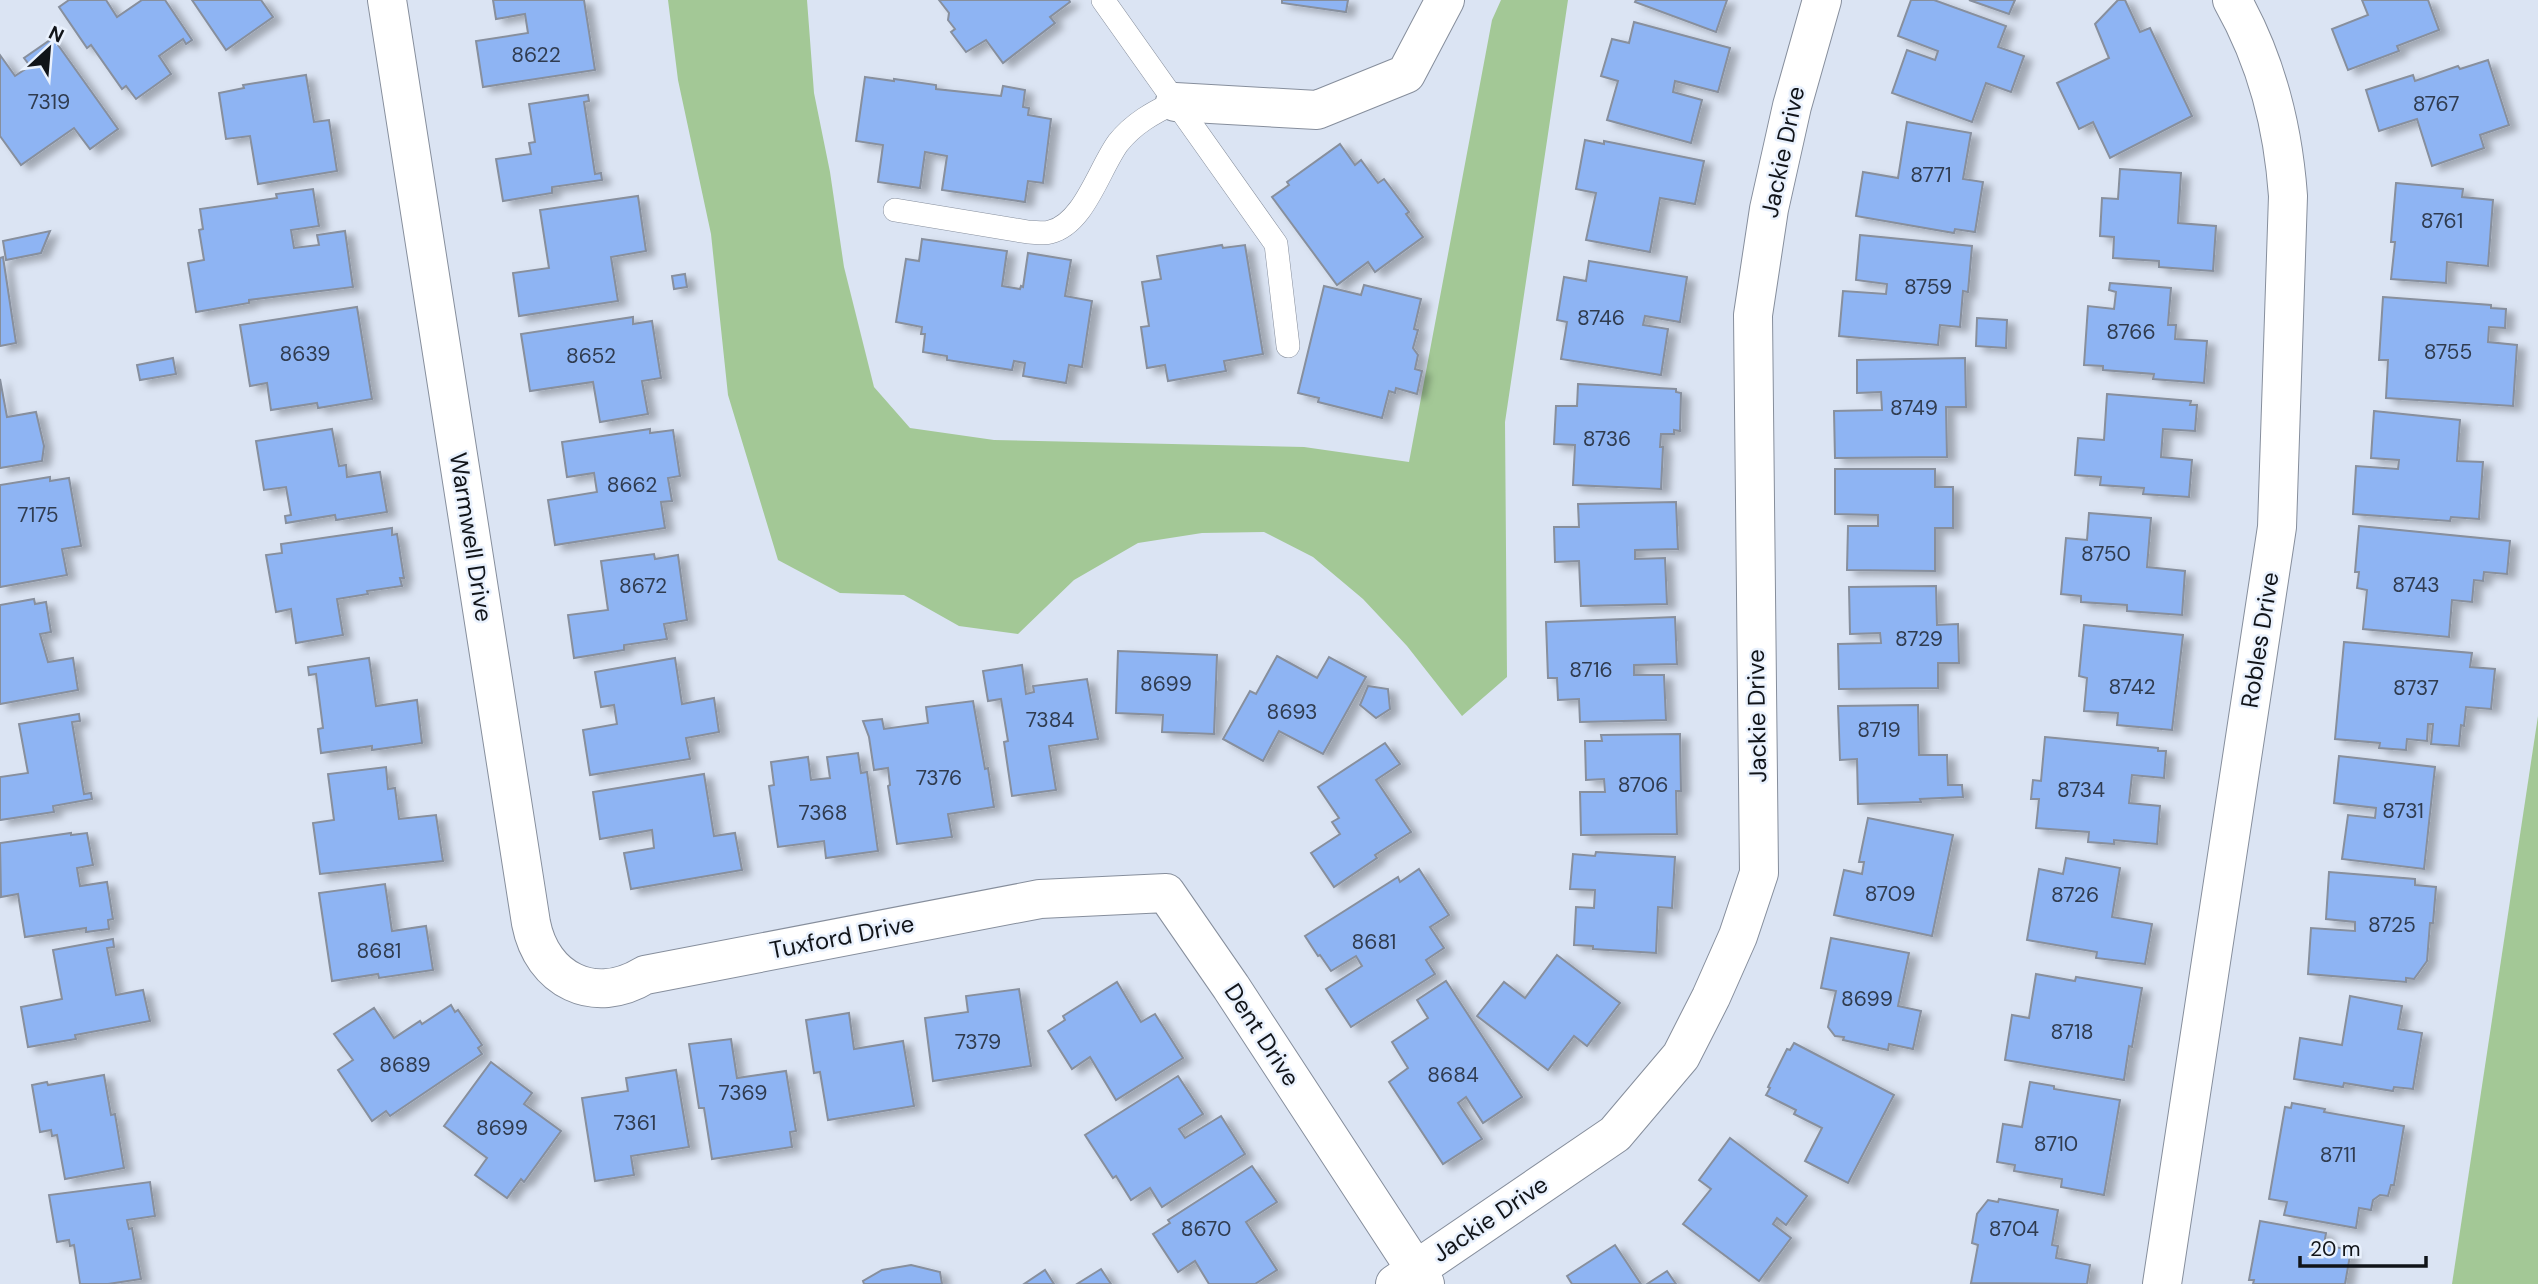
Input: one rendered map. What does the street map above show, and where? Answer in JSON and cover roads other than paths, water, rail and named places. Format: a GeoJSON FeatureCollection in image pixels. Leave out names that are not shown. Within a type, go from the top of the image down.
{"type":"FeatureCollection","features":[{"type":"Feature","properties":{"kind":"street","name":"Warmwell Drive"},"geometry":{"type":"LineString","coordinates":[[387,0],[534,940],[553,969],[582,986],[615,988],[645,975]]}},
{"type":"Feature","properties":{"kind":"street"},"geometry":{"type":"LineString","coordinates":[[1175,102],[1317,110],[1406,74],[1445,0]]}},
{"type":"Feature","properties":{"kind":"street","name":"Jackie Drive"},"geometry":{"type":"LineString","coordinates":[[1412,1279],[1615,1134],[1681,1056],[1738,936],[1759,873],[1753,315],[1769,209],[1792,106],[1822,0]]}},
{"type":"Feature","properties":{"kind":"street","name":"Robles Drive"},"geometry":{"type":"LineString","coordinates":[[2162,1284],[2277,527],[2288,196],[2285,152],[2277,108],[2264,66],[2232,0]]}},
{"type":"Feature","properties":{"kind":"street","name":"Dent Drive"},"geometry":{"type":"LineString","coordinates":[[1040,900],[1166,893],[1231,987],[1412,1279]]}},
{"type":"Feature","properties":{"kind":"street","name":"Tuxford Drive"},"geometry":{"type":"LineString","coordinates":[[645,975],[1040,900]]}},
{"type":"Feature","properties":{"kind":"lane"},"geometry":{"type":"LineString","coordinates":[[1102,0],[1276,244],[1288,346]]}},
{"type":"Feature","properties":{"kind":"lane"},"geometry":{"type":"LineString","coordinates":[[895,210],[1028,233],[1050,232],[1069,223],[1081,208],[1120,141],[1141,119],[1175,102]]}}]}
